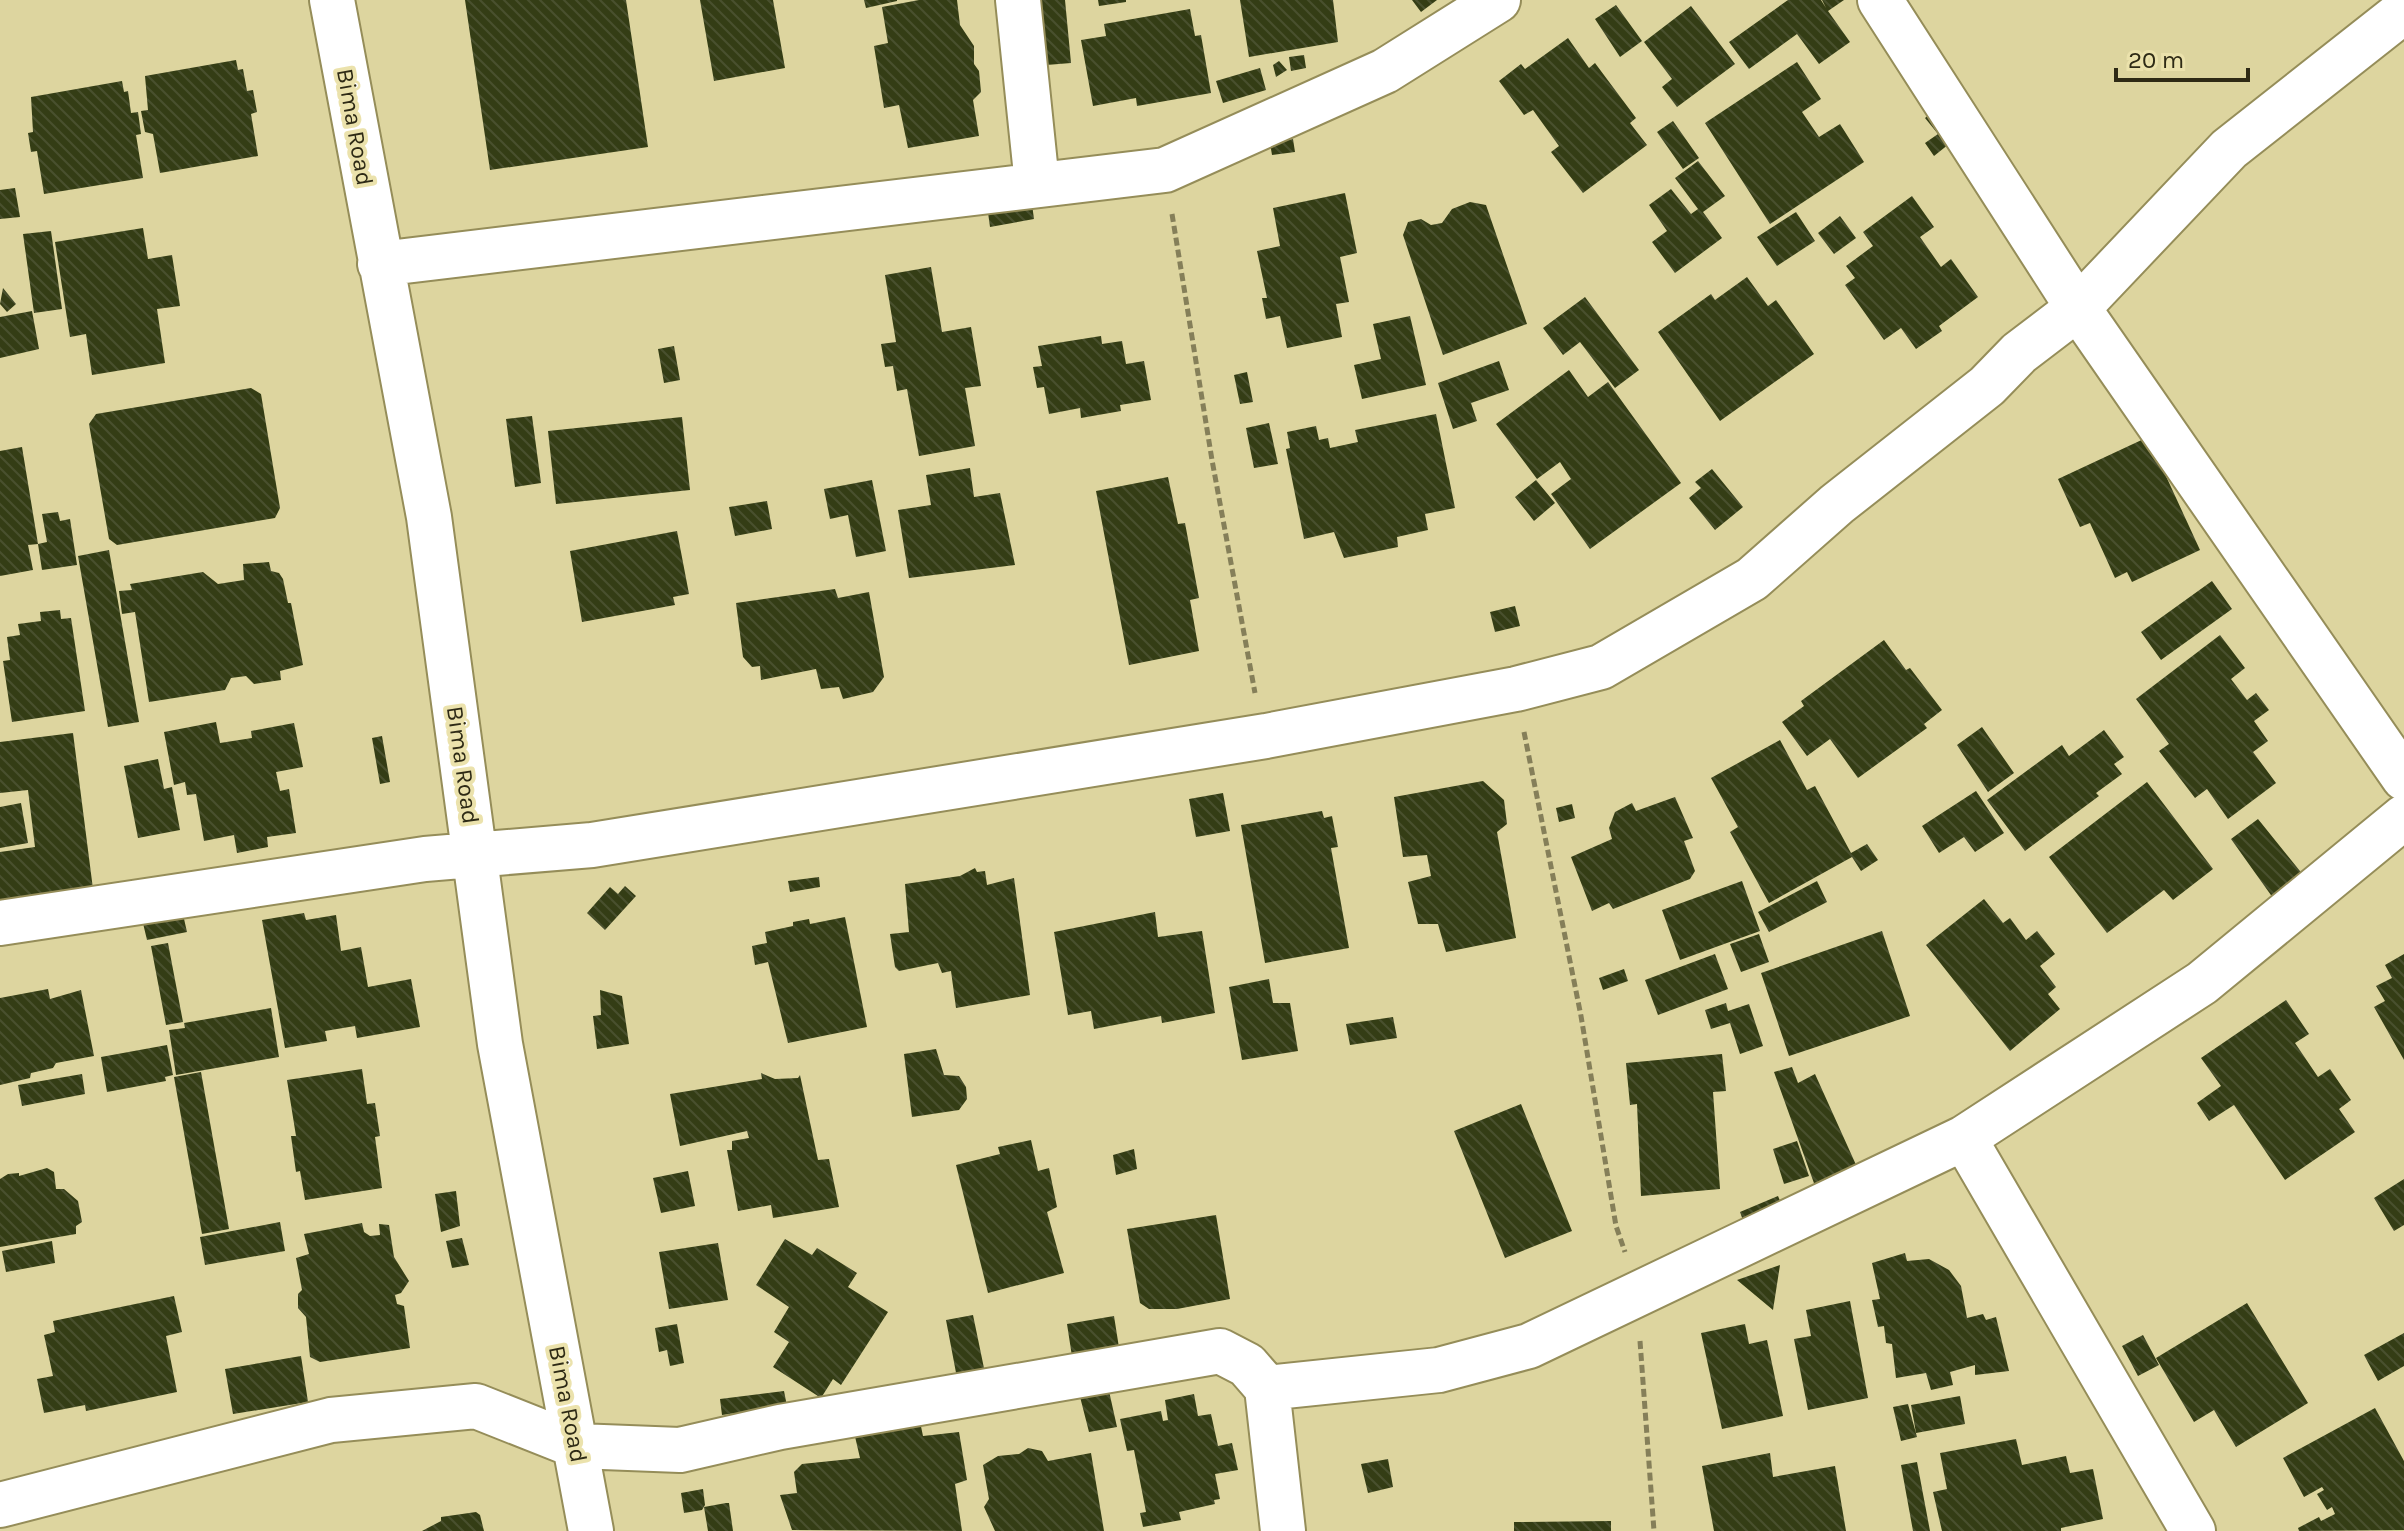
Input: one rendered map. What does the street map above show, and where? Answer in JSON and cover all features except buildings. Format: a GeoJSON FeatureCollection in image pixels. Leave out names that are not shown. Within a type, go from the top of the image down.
{"type":"FeatureCollection","features":[{"type":"Feature","properties":{"kind":"street","name":"Bima Road"},"geometry":{"type":"LineString","coordinates":[[332,0],[429,517],[500,1044],[591,1531]]}},
{"type":"Feature","properties":{"kind":"street"},"geometry":{"type":"LineString","coordinates":[[1018,0],[1037,184]]}},
{"type":"Feature","properties":{"kind":"street"},"geometry":{"type":"LineString","coordinates":[[380,264],[1165,170],[1385,71],[1498,0]]}},
{"type":"Feature","properties":{"kind":"street"},"geometry":{"type":"LineString","coordinates":[[1880,0],[2078,308],[2404,778]]}},
{"type":"Feature","properties":{"kind":"street"},"geometry":{"type":"LineString","coordinates":[[0,923],[475,854],[592,845],[1266,736],[1516,689],[1601,667],[1752,579],[1837,504],[1952,415],[2019,353],[2078,308],[2229,149],[2404,11]]}},
{"type":"Feature","properties":{"kind":"street"},"geometry":{"type":"LineString","coordinates":[[1267,1388],[1439,1370],[1529,1346],[1964,1138],[2202,983],[2404,817]]}},
{"type":"Feature","properties":{"kind":"street"},"geometry":{"type":"LineString","coordinates":[[1964,1138],[2193,1531]]}},
{"type":"Feature","properties":{"kind":"street"},"geometry":{"type":"LineString","coordinates":[[0,1505],[331,1420],[476,1406],[577,1446],[680,1450],[780,1427],[1220,1351],[1247,1365],[1267,1388],[1283,1531]]}},
{"type":"Feature","properties":{"kind":"path"},"geometry":{"type":"LineString","coordinates":[[1165,170],[1212,460],[1266,736]]}},
{"type":"Feature","properties":{"kind":"path"},"geometry":{"type":"LineString","coordinates":[[1516,689],[1581,1016],[1616,1226],[1637,1292],[1654,1531]]}}]}
